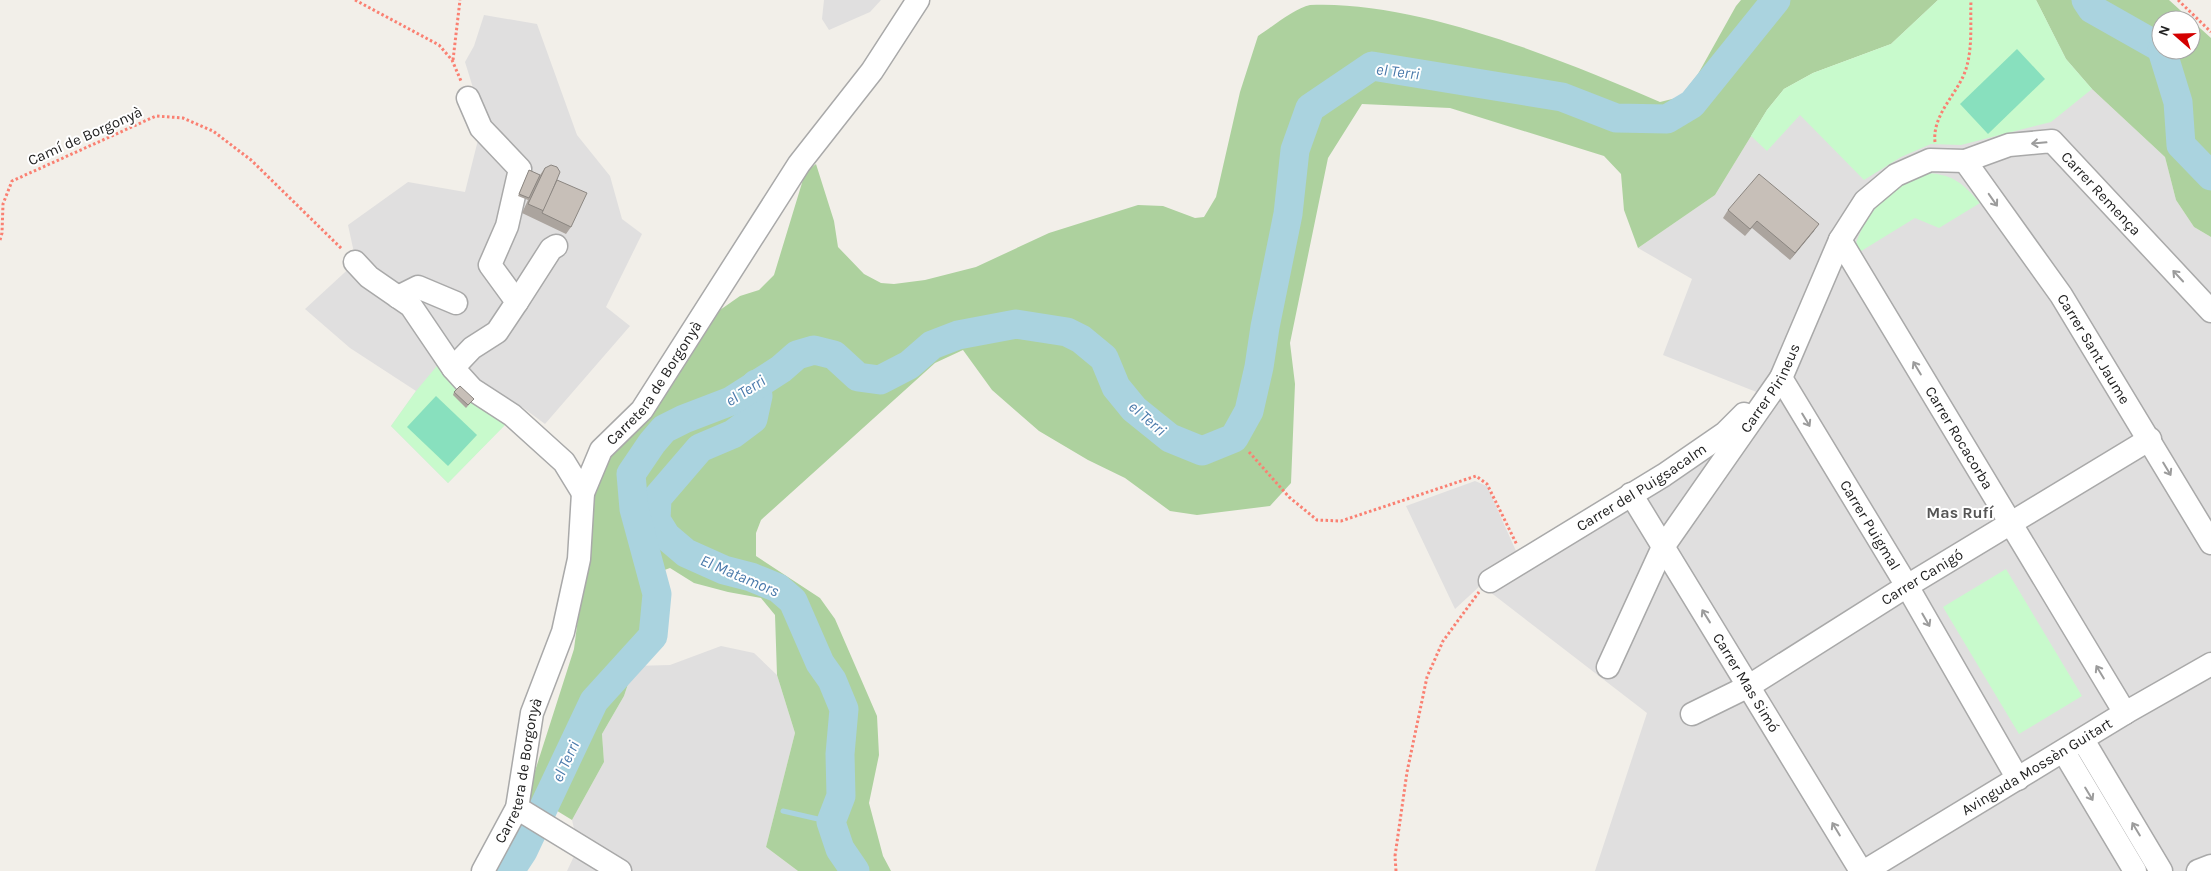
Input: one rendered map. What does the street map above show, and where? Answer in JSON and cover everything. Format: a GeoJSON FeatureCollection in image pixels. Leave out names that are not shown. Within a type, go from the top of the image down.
{"type":"FeatureCollection","features":[{"type":"Feature","properties":{"kind":"street","name":"Carretera de Borgonyà"},"geometry":{"type":"LineString","coordinates":[[483,871],[517,808],[532,714],[563,632],[579,559],[583,493],[601,450],[642,410],[799,164],[872,71],[918,0]]}},
{"type":"Feature","properties":{"kind":"street"},"geometry":{"type":"LineString","coordinates":[[468,98],[481,128],[520,169],[507,226],[490,265],[517,302]]}},
{"type":"Feature","properties":{"kind":"street","name":"Carrer Remença"},"geometry":{"type":"LineString","coordinates":[[1965,160],[2008,145],[2052,142],[2211,311]]}},
{"type":"Feature","properties":{"kind":"street","name":"Carrer Pirineus"},"geometry":{"type":"LineString","coordinates":[[1608,666],[1663,547],[1781,378],[1840,240],[1865,201],[1896,175],[1930,160],[1965,160]]}},
{"type":"Feature","properties":{"kind":"street","name":"Carrer Sant Jaume"},"geometry":{"type":"LineString","coordinates":[[1965,160],[2061,294],[2211,543]]}},
{"type":"Feature","properties":{"kind":"street","name":"Carrer Rocacorba"},"geometry":{"type":"LineString","coordinates":[[1840,240],[2125,714]]}},
{"type":"Feature","properties":{"kind":"street"},"geometry":{"type":"LineString","coordinates":[[453,368],[472,348],[497,332],[551,249],[556,246]]}},
{"type":"Feature","properties":{"kind":"street"},"geometry":{"type":"LineString","coordinates":[[355,262],[369,277],[410,306],[453,368],[472,389],[512,415],[564,462],[583,493]]}},
{"type":"Feature","properties":{"kind":"street"},"geometry":{"type":"LineString","coordinates":[[398,297],[418,287],[456,303]]}},
{"type":"Feature","properties":{"kind":"street","name":"Carrer del Puigsacalm"},"geometry":{"type":"LineString","coordinates":[[1490,581],[1631,494],[1725,433],[1781,378]]}},
{"type":"Feature","properties":{"kind":"street","name":"Carrer Puigmal"},"geometry":{"type":"LineString","coordinates":[[1781,378],[1907,586],[2018,779]]}},
{"type":"Feature","properties":{"kind":"street","name":"Carrer Canigó"},"geometry":{"type":"LineString","coordinates":[[1692,714],[1749,686],[1907,586],[2011,525],[2150,439]]}},
{"type":"Feature","properties":{"kind":"street","name":"Carrer Mas Simó"},"geometry":{"type":"LineString","coordinates":[[1631,494],[1863,871]]}},
{"type":"Feature","properties":{"kind":"street","name":"Avinguda Mossèn Guitart"},"geometry":{"type":"LineString","coordinates":[[1863,871],[2211,664]]}},
{"type":"Feature","properties":{"kind":"street"},"geometry":{"type":"LineString","coordinates":[[2083,740],[2161,871]]}},
{"type":"Feature","properties":{"kind":"street"},"geometry":{"type":"LineString","coordinates":[[2064,752],[2135,871]]}},
{"type":"Feature","properties":{"kind":"street"},"geometry":{"type":"LineString","coordinates":[[517,808],[620,871]]}},
{"type":"Feature","properties":{"kind":"street"},"geometry":{"type":"LineString","coordinates":[[2198,871],[2211,866]]}},
{"type":"Feature","properties":{"kind":"path"},"geometry":{"type":"LineString","coordinates":[[355,0],[439,45],[452,60],[468,98]]}},
{"type":"Feature","properties":{"kind":"path"},"geometry":{"type":"LineString","coordinates":[[452,60],[460,0]]}},
{"type":"Feature","properties":{"kind":"path"},"geometry":{"type":"LineString","coordinates":[[1937,160],[1935,137],[1937,122],[1966,71],[1971,52],[1971,0]]}},
{"type":"Feature","properties":{"kind":"path"},"geometry":{"type":"LineString","coordinates":[[2178,0],[2211,32]]}},
{"type":"Feature","properties":{"kind":"path","name":"Camí de Borgonyà"},"geometry":{"type":"LineString","coordinates":[[0,240],[3,204],[12,181],[156,116],[183,118],[213,131],[251,160],[355,262]]}},
{"type":"Feature","properties":{"kind":"path"},"geometry":{"type":"LineString","coordinates":[[1249,452],[1290,497],[1317,520],[1341,521],[1476,476],[1488,484],[1523,559]]}},
{"type":"Feature","properties":{"kind":"path"},"geometry":{"type":"LineString","coordinates":[[1396,871],[1395,856],[1407,772],[1427,676],[1442,641],[1473,599],[1490,581]]}},
{"type":"Feature","properties":{"kind":"shaded area"},"geometry":{"type":"Polygon","coordinates":[[[824,0],[881,0],[870,12],[829,30],[822,19],[824,0]]]}},
{"type":"Feature","properties":{"kind":"shaded area"},"geometry":{"type":"Polygon","coordinates":[[[1938,0],[2036,0],[2042,14],[2092,89],[2165,157],[2176,200],[2194,227],[2211,237],[2211,871],[1595,871],[1647,713],[1481,585],[1455,609],[1406,506],[1475,481],[1487,486],[1520,560],[1764,395],[1663,355],[1692,279],[1638,248],[1715,195],[1767,110],[1891,44],[1938,0]]]}},
{"type":"Feature","properties":{"kind":"shaded area"},"geometry":{"type":"Polygon","coordinates":[[[484,15],[537,24],[577,135],[610,176],[622,219],[642,234],[606,307],[630,326],[545,424],[522,407],[448,483],[391,426],[416,391],[350,348],[305,309],[356,262],[348,225],[408,182],[465,192],[483,120],[465,62],[474,46],[484,15]]]}},
{"type":"Feature","properties":{"kind":"shaded area"},"geometry":{"type":"Polygon","coordinates":[[[721,646],[754,653],[777,675],[795,733],[766,847],[798,871],[567,871],[575,854],[575,833],[572,820],[604,762],[602,734],[624,696],[634,666],[670,665],[721,646]]]}},
{"type":"Feature","properties":{"kind":"green space"},"geometry":{"type":"Polygon","coordinates":[[[1741,0],[1938,0],[1891,44],[1813,73],[1784,89],[1767,110],[1715,195],[1638,248],[1624,210],[1621,174],[1604,156],[1450,108],[1362,104],[1328,158],[1290,343],[1295,384],[1291,483],[1270,506],[1197,515],[1170,511],[1125,478],[1088,460],[1039,431],[992,390],[963,350],[935,363],[761,520],[756,533],[756,556],[820,598],[835,619],[877,716],[879,755],[869,803],[883,856],[891,871],[798,871],[766,847],[795,733],[777,675],[775,615],[761,598],[694,583],[670,568],[659,572],[653,639],[634,666],[624,696],[602,734],[604,762],[572,820],[554,809],[517,871],[487,871],[520,818],[574,649],[593,502],[599,477],[613,451],[671,387],[720,310],[740,296],[759,290],[774,275],[805,173],[816,164],[834,221],[838,247],[864,274],[881,283],[894,284],[925,280],[976,267],[1049,233],[1138,205],[1163,206],[1195,218],[1204,217],[1216,197],[1240,92],[1258,36],[1304,7],[1310,5],[1352,6],[1396,12],[1442,22],[1489,36],[1579,68],[1660,102],[1680,97],[1698,74],[1741,0]]]}},
{"type":"Feature","properties":{"kind":"green space"},"geometry":{"type":"Polygon","coordinates":[[[1938,0],[2036,0],[2066,59],[2092,89],[2051,122],[1961,145],[1931,144],[1901,157],[1864,180],[1800,115],[1767,151],[1751,136],[1767,110],[1784,89],[1813,73],[1891,44],[1938,0]]]}},
{"type":"Feature","properties":{"kind":"green space"},"geometry":{"type":"Polygon","coordinates":[[[2036,0],[2169,0],[2180,10],[2151,10],[2151,60],[2201,60],[2201,29],[2211,38],[2211,237],[2194,227],[2176,200],[2165,157],[2092,89],[2066,59],[2036,0]]]}},
{"type":"Feature","properties":{"kind":"green space"},"geometry":{"type":"Polygon","coordinates":[[[2017,49],[2045,79],[1988,134],[1960,104],[2017,49]]]}},
{"type":"Feature","properties":{"kind":"green space"},"geometry":{"type":"Polygon","coordinates":[[[1928,173],[1952,178],[1969,191],[1980,203],[1939,228],[1915,218],[1858,253],[1855,247],[1858,237],[1869,217],[1883,199],[1901,184],[1914,177],[1928,173]]]}},
{"type":"Feature","properties":{"kind":"green space"},"geometry":{"type":"Polygon","coordinates":[[[441,361],[507,423],[448,483],[391,426],[416,391],[441,361]]]}},
{"type":"Feature","properties":{"kind":"green space"},"geometry":{"type":"Polygon","coordinates":[[[436,396],[477,435],[448,466],[407,427],[436,396]]]}},
{"type":"Feature","properties":{"kind":"green space"},"geometry":{"type":"Polygon","coordinates":[[[2006,569],[2082,696],[2019,734],[1943,607],[2006,569]]]}},
{"type":"Feature","properties":{"kind":"building"},"geometry":{"type":"Polygon","coordinates":[[[551,165],[557,167],[560,172],[544,211],[528,204],[545,168],[551,165]]]}},
{"type":"Feature","properties":{"kind":"building"},"geometry":{"type":"Polygon","coordinates":[[[529,170],[540,175],[529,198],[519,194],[529,170]]]}},
{"type":"Feature","properties":{"kind":"building"},"geometry":{"type":"Polygon","coordinates":[[[1759,174],[1819,224],[1795,253],[1757,221],[1750,229],[1728,210],[1759,174]]]}},
{"type":"Feature","properties":{"kind":"building"},"geometry":{"type":"Polygon","coordinates":[[[557,180],[587,193],[571,227],[542,213],[557,180]]]}},
{"type":"Feature","properties":{"kind":"building"},"geometry":{"type":"Polygon","coordinates":[[[460,386],[474,399],[468,405],[454,392],[460,386]]]}},
{"type":"Feature","properties":{"kind":"waterway","name":"el Terri"},"geometry":{"type":"LineString","coordinates":[[510,871],[523,851],[594,701],[653,636],[657,594],[634,509],[631,474],[664,429],[684,419],[731,401],[781,369],[797,355],[814,350],[834,355],[858,377],[880,380],[909,365],[932,345],[958,335],[1016,324],[1067,332],[1081,339],[1104,358],[1116,387],[1134,409],[1170,438],[1202,451],[1234,438],[1249,411],[1288,214],[1295,150],[1310,108],[1372,66],[1562,97],[1616,118],[1667,119],[1692,104],[1776,0]]}},
{"type":"Feature","properties":{"kind":"waterway"},"geometry":{"type":"LineString","coordinates":[[2086,0],[2092,9],[2151,42]]}},
{"type":"Feature","properties":{"kind":"waterway"},"geometry":{"type":"LineString","coordinates":[[2165,60],[2178,102],[2181,145],[2211,176]]}},
{"type":"Feature","properties":{"kind":"waterway","name":"El Matamors"},"geometry":{"type":"LineString","coordinates":[[756,384],[758,396],[753,419],[733,434],[700,448],[657,498],[656,520],[666,536],[686,553],[724,570],[751,577],[778,588],[793,601],[820,663],[832,680],[844,709],[840,754],[841,796],[831,822],[840,849],[855,871]]}},
{"type":"Feature","properties":{"kind":"waterway"},"geometry":{"type":"LineString","coordinates":[[571,731],[580,730]]}},
{"type":"Feature","properties":{"kind":"waterway"},"geometry":{"type":"LineString","coordinates":[[783,811],[831,822]]}},
{"type":"Feature","properties":{"kind":"district","name":"Mas Rufí"},"geometry":{"type":"Point","coordinates":[1960,512]}}]}
